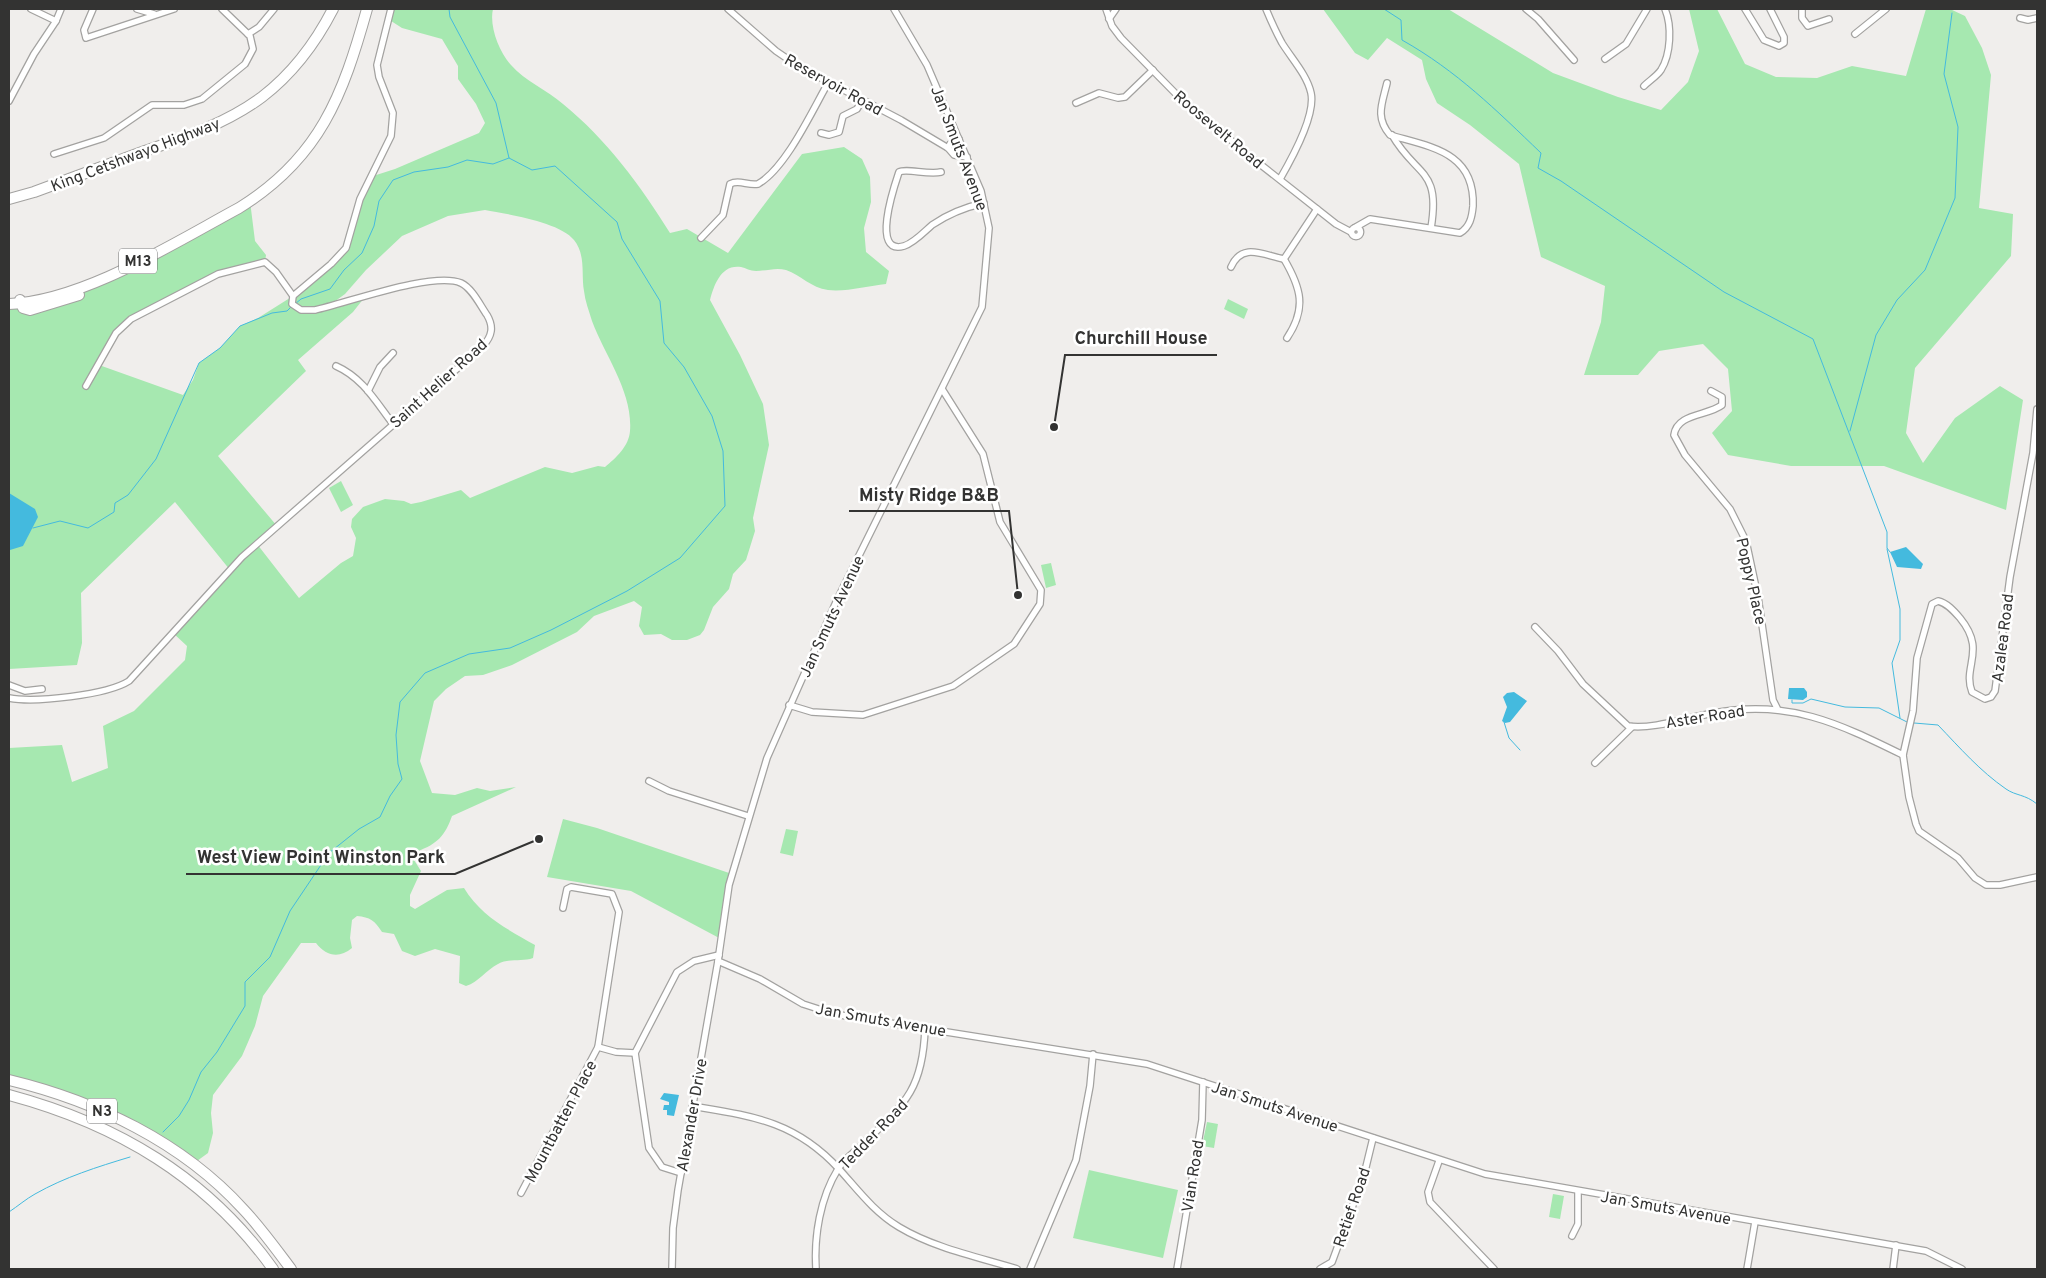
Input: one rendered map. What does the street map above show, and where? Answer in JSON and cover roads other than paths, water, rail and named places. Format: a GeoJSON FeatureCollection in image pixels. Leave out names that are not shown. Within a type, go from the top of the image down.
{"type":"FeatureCollection","features":[{"type":"Feature","properties":{"kind":"highway","name":"King Cetshwayo Highway"},"geometry":{"type":"LineString","coordinates":[[9,199],[34,192],[207,130],[255,102],[282,79],[313,42],[333,9]]}},
{"type":"Feature","properties":{"kind":"highway","name":"M13"},"geometry":{"type":"LineString","coordinates":[[9,304],[73,291],[136,262],[240,208],[279,178],[309,147],[323,127],[352,65],[367,9]]}},
{"type":"Feature","properties":{"kind":"highway","name":"N3"},"geometry":{"type":"LineString","coordinates":[[9,1080],[79,1100],[106,1112],[146,1133],[187,1160],[244,1210],[291,1269]]}},
{"type":"Feature","properties":{"kind":"highway","name":"N3"},"geometry":{"type":"LineString","coordinates":[[9,1096],[52,1107],[86,1120],[134,1143],[202,1191],[232,1220],[273,1269]]}},
{"type":"Feature","properties":{"kind":"street"},"geometry":{"type":"LineString","coordinates":[[31,9],[56,21]]}},
{"type":"Feature","properties":{"kind":"street"},"geometry":{"type":"LineString","coordinates":[[9,101],[34,54],[56,21],[61,9]]}},
{"type":"Feature","properties":{"kind":"street"},"geometry":{"type":"LineString","coordinates":[[93,9],[84,30],[86,38],[174,9]]}},
{"type":"Feature","properties":{"kind":"street"},"geometry":{"type":"LineString","coordinates":[[137,9],[155,14]]}},
{"type":"Feature","properties":{"kind":"street"},"geometry":{"type":"LineString","coordinates":[[54,154],[104,138],[152,105],[184,105],[202,99],[218,88],[248,60],[253,49],[252,41],[248,34],[222,9]]}},
{"type":"Feature","properties":{"kind":"street"},"geometry":{"type":"LineString","coordinates":[[248,34],[259,27],[274,9]]}},
{"type":"Feature","properties":{"kind":"street"},"geometry":{"type":"LineString","coordinates":[[86,386],[121,326],[131,319],[216,275],[265,262],[276,272],[293,296],[331,264],[346,248],[360,199],[391,136],[393,113],[379,77],[378,65],[391,9]]}},
{"type":"Feature","properties":{"kind":"street","name":"Reservoir Road"},"geometry":{"type":"LineString","coordinates":[[728,9],[776,52],[948,148],[954,155],[967,157]]}},
{"type":"Feature","properties":{"kind":"street","name":"Jan Smuts Avenue"},"geometry":{"type":"LineString","coordinates":[[894,9],[927,65],[960,139],[984,203],[990,228],[982,307],[836,602],[767,758],[748,816],[729,885],[718,958],[760,979],[797,1001],[843,1016],[1093,1054],[1152,1066],[1439,1161],[1485,1174],[1578,1192],[1896,1245],[1926,1251],[1962,1269]]}},
{"type":"Feature","properties":{"kind":"street","name":"Roosevelt Road"},"geometry":{"type":"LineString","coordinates":[[1106,9],[1109,19],[1121,38],[1195,110],[1336,224],[1354,229],[1370,219],[1431,228]]}},
{"type":"Feature","properties":{"kind":"street"},"geometry":{"type":"LineString","coordinates":[[1109,19],[1116,9]]}},
{"type":"Feature","properties":{"kind":"street"},"geometry":{"type":"LineString","coordinates":[[1266,9],[1279,38],[1306,80],[1312,96],[1309,116],[1290,162],[1280,179]]}},
{"type":"Feature","properties":{"kind":"street"},"geometry":{"type":"LineString","coordinates":[[1526,9],[1538,18],[1574,60]]}},
{"type":"Feature","properties":{"kind":"street"},"geometry":{"type":"LineString","coordinates":[[1605,59],[1626,44],[1647,9]]}},
{"type":"Feature","properties":{"kind":"street"},"geometry":{"type":"LineString","coordinates":[[1644,86],[1661,70],[1666,54],[1670,28],[1665,9]]}},
{"type":"Feature","properties":{"kind":"street"},"geometry":{"type":"LineString","coordinates":[[1745,9],[1762,39],[1772,45],[1779,46],[1784,43],[1784,37],[1770,9]]}},
{"type":"Feature","properties":{"kind":"street"},"geometry":{"type":"LineString","coordinates":[[1802,9],[1802,18],[1808,26],[1829,19]]}},
{"type":"Feature","properties":{"kind":"street"},"geometry":{"type":"LineString","coordinates":[[1855,34],[1886,9]]}},
{"type":"Feature","properties":{"kind":"street"},"geometry":{"type":"LineString","coordinates":[[2020,18],[2028,20],[2037,18]]}},
{"type":"Feature","properties":{"kind":"street"},"geometry":{"type":"LineString","coordinates":[[1076,103],[1099,93],[1118,98],[1125,97],[1153,70]]}},
{"type":"Feature","properties":{"kind":"street"},"geometry":{"type":"LineString","coordinates":[[701,238],[723,215],[730,184],[737,181],[758,184],[765,179],[788,152],[828,82]]}},
{"type":"Feature","properties":{"kind":"street"},"geometry":{"type":"LineString","coordinates":[[1387,84],[1381,121],[1399,147],[1430,182],[1434,200],[1431,228],[1460,232],[1468,226],[1473,208],[1473,195],[1469,178],[1461,165],[1449,155],[1412,139],[1392,135]]}},
{"type":"Feature","properties":{"kind":"street"},"geometry":{"type":"LineString","coordinates":[[821,133],[829,135],[839,132],[843,116],[857,109],[862,100]]}},
{"type":"Feature","properties":{"kind":"street"},"geometry":{"type":"LineString","coordinates":[[948,148],[950,144],[960,139]]}},
{"type":"Feature","properties":{"kind":"street"},"geometry":{"type":"LineString","coordinates":[[941,172],[925,174],[904,170],[899,172],[888,211],[887,236],[889,242],[897,246],[906,245],[938,222],[962,208],[984,203]]}},
{"type":"Feature","properties":{"kind":"street"},"geometry":{"type":"LineString","coordinates":[[1284,259],[1317,209]]}},
{"type":"Feature","properties":{"kind":"street"},"geometry":{"type":"LineString","coordinates":[[1231,267],[1236,256],[1246,252],[1284,259]]}},
{"type":"Feature","properties":{"kind":"street"},"geometry":{"type":"LineString","coordinates":[[1284,259],[1302,302],[1294,327],[1287,338]]}},
{"type":"Feature","properties":{"kind":"street","name":"Saint Helier Road"},"geometry":{"type":"LineString","coordinates":[[9,698],[34,700],[111,689],[129,681],[242,557],[392,424],[484,346],[489,339],[492,328],[491,323],[473,295],[464,285],[457,282],[428,282],[307,311],[295,307],[293,296]]}},
{"type":"Feature","properties":{"kind":"street"},"geometry":{"type":"LineString","coordinates":[[368,391],[380,367],[393,353]]}},
{"type":"Feature","properties":{"kind":"street"},"geometry":{"type":"LineString","coordinates":[[336,366],[356,376],[392,424]]}},
{"type":"Feature","properties":{"kind":"street"},"geometry":{"type":"LineString","coordinates":[[789,705],[812,712],[862,715],[953,686],[1014,644],[1039,607],[1041,592],[1000,522],[983,454],[942,389]]}},
{"type":"Feature","properties":{"kind":"street","name":"Poppy Place"},"geometry":{"type":"LineString","coordinates":[[1711,391],[1722,397],[1722,405],[1684,421],[1676,428],[1674,434],[1685,454],[1730,508],[1746,541],[1758,597],[1773,700],[1777,708]]}},
{"type":"Feature","properties":{"kind":"street","name":"Azalea Road"},"geometry":{"type":"LineString","coordinates":[[1903,755],[1911,720],[1917,658],[1928,611],[1934,602],[1938,601],[1946,604],[1969,630],[1974,656],[1970,683],[1972,692],[1985,699],[1991,697],[1995,692],[2010,576],[2033,453],[2037,409]]}},
{"type":"Feature","properties":{"kind":"street"},"geometry":{"type":"LineString","coordinates":[[1535,627],[1558,651],[1583,684],[1625,725],[1632,727],[1595,763]]}},
{"type":"Feature","properties":{"kind":"street"},"geometry":{"type":"LineString","coordinates":[[9,686],[25,691],[42,688]]}},
{"type":"Feature","properties":{"kind":"street","name":"Aster Road"},"geometry":{"type":"LineString","coordinates":[[1632,727],[1728,710],[1777,708],[1843,727],[1903,755]]}},
{"type":"Feature","properties":{"kind":"street"},"geometry":{"type":"LineString","coordinates":[[1903,755],[1912,812],[1919,830],[1958,858],[1975,878],[1986,885],[2000,885],[2037,877]]}},
{"type":"Feature","properties":{"kind":"street"},"geometry":{"type":"LineString","coordinates":[[648,780],[669,791],[748,816]]}},
{"type":"Feature","properties":{"kind":"street","name":"Mountbatten Place"},"geometry":{"type":"LineString","coordinates":[[521,1193],[598,1048],[619,912],[618,903],[612,894],[571,887],[567,888],[562,908]]}},
{"type":"Feature","properties":{"kind":"street"},"geometry":{"type":"LineString","coordinates":[[681,1174],[662,1168],[649,1148],[635,1053],[677,972],[694,961],[718,958]]}},
{"type":"Feature","properties":{"kind":"street","name":"Alexander Drive"},"geometry":{"type":"LineString","coordinates":[[672,1269],[673,1228],[718,958]]}},
{"type":"Feature","properties":{"kind":"street","name":"Tedder Road"},"geometry":{"type":"LineString","coordinates":[[816,1269],[818,1226],[822,1207],[838,1168],[900,1109],[910,1094],[922,1063],[926,1028]]}},
{"type":"Feature","properties":{"kind":"street","name":"Mountbatten Place"},"geometry":{"type":"LineString","coordinates":[[598,1048],[616,1052],[635,1053]]}},
{"type":"Feature","properties":{"kind":"street"},"geometry":{"type":"LineString","coordinates":[[1030,1269],[1076,1160],[1090,1086],[1093,1054]]}},
{"type":"Feature","properties":{"kind":"street","name":"Vian Road"},"geometry":{"type":"LineString","coordinates":[[1177,1269],[1202,1120],[1203,1082]]}},
{"type":"Feature","properties":{"kind":"street"},"geometry":{"type":"LineString","coordinates":[[692,1106],[758,1117],[774,1123],[806,1141],[838,1168],[874,1209],[898,1227],[928,1241],[1017,1269]]}},
{"type":"Feature","properties":{"kind":"street","name":"Retief Road"},"geometry":{"type":"LineString","coordinates":[[1320,1269],[1332,1262],[1364,1175],[1373,1138]]}},
{"type":"Feature","properties":{"kind":"street"},"geometry":{"type":"LineString","coordinates":[[1439,1161],[1428,1192],[1430,1202],[1494,1269]]}},
{"type":"Feature","properties":{"kind":"street"},"geometry":{"type":"LineString","coordinates":[[1572,1236],[1580,1216],[1578,1192]]}},
{"type":"Feature","properties":{"kind":"street"},"geometry":{"type":"LineString","coordinates":[[1746,1269],[1756,1222]]}},
{"type":"Feature","properties":{"kind":"street"},"geometry":{"type":"LineString","coordinates":[[1893,1269],[1896,1245]]}},
{"type":"Feature","properties":{"kind":"street"},"geometry":{"type":"LineString","coordinates":[[1332,1262],[1332,1269]]}},
{"type":"Feature","properties":{"kind":"water"},"geometry":{"type":"Polygon","coordinates":[[[9,493],[35,509],[38,517],[23,546],[10,550],[9,493]]]}},
{"type":"Feature","properties":{"kind":"water"},"geometry":{"type":"Polygon","coordinates":[[[1906,547],[1923,564],[1921,569],[1897,567],[1890,552],[1906,547]]]}},
{"type":"Feature","properties":{"kind":"water"},"geometry":{"type":"Polygon","coordinates":[[[1789,688],[1804,688],[1807,692],[1807,697],[1803,700],[1788,699],[1789,688]]]}},
{"type":"Feature","properties":{"kind":"water"},"geometry":{"type":"Polygon","coordinates":[[[1514,692],[1527,701],[1510,722],[1505,723],[1502,721],[1507,707],[1503,697],[1507,693],[1514,692]]]}},
{"type":"Feature","properties":{"kind":"water"},"geometry":{"type":"Polygon","coordinates":[[[664,1093],[679,1095],[674,1116],[667,1115],[667,1110],[663,1110],[664,1105],[669,1105],[669,1102],[660,1099],[664,1093]]]}},
{"type":"Feature","properties":{"kind":"waterway"},"geometry":{"type":"LineString","coordinates":[[163,1132],[179,1116],[189,1100],[201,1072],[217,1052],[245,1006],[245,982],[270,957],[290,911],[329,853],[359,829],[380,817],[390,796],[402,779],[398,764],[396,735],[400,702],[425,673],[469,654],[510,648],[551,630],[627,591],[680,558],[725,506],[723,451],[712,416],[684,367],[664,343],[660,301],[622,239],[617,222],[555,166],[532,170],[509,158],[496,103],[450,17],[449,9]]}},
{"type":"Feature","properties":{"kind":"waterway"},"geometry":{"type":"LineString","coordinates":[[1384,9],[1401,20],[1402,40],[1458,78],[1541,153],[1538,168],[1561,181],[1724,292],[1813,339],[1887,532],[1887,548],[1890,552]]}},
{"type":"Feature","properties":{"kind":"waterway"},"geometry":{"type":"LineString","coordinates":[[1850,431],[1876,335],[1897,300],[1925,270],[1955,198],[1958,127],[1944,74],[1952,13]]}},
{"type":"Feature","properties":{"kind":"waterway"},"geometry":{"type":"LineString","coordinates":[[295,304],[301,299],[330,289],[344,270],[362,253],[374,226],[379,201],[393,180],[414,172],[448,167],[467,160],[493,164],[509,158]]}},
{"type":"Feature","properties":{"kind":"waterway"},"geometry":{"type":"LineString","coordinates":[[33,528],[60,521],[88,528],[114,512],[115,503],[128,495],[156,459],[199,363],[220,348],[240,326],[272,313],[287,311],[291,307]]}},
{"type":"Feature","properties":{"kind":"waterway"},"geometry":{"type":"LineString","coordinates":[[1887,549],[1900,609],[1900,640],[1892,663],[1900,718]]}},
{"type":"Feature","properties":{"kind":"waterway"},"geometry":{"type":"LineString","coordinates":[[1792,700],[1792,703],[1803,703],[1811,699],[1845,707],[1879,708],[1907,722]]}},
{"type":"Feature","properties":{"kind":"waterway"},"geometry":{"type":"LineString","coordinates":[[1504,722],[1509,738],[1520,750]]}},
{"type":"Feature","properties":{"kind":"waterway"},"geometry":{"type":"LineString","coordinates":[[1914,723],[1938,725],[1988,775],[2010,791],[2028,798],[2037,804]]}},
{"type":"Feature","properties":{"kind":"waterway"},"geometry":{"type":"LineString","coordinates":[[9,1212],[32,1196],[58,1182],[130,1157]]}},
{"type":"Feature","properties":{"kind":"place","name":"Churchill House"},"geometry":{"type":"Point","coordinates":[1054,427]}},
{"type":"Feature","properties":{"kind":"place","name":"Misty Ridge B&B"},"geometry":{"type":"Point","coordinates":[1018,595]}},
{"type":"Feature","properties":{"kind":"place","name":"West View Point Winston Park"},"geometry":{"type":"Point","coordinates":[539,839]}}]}
